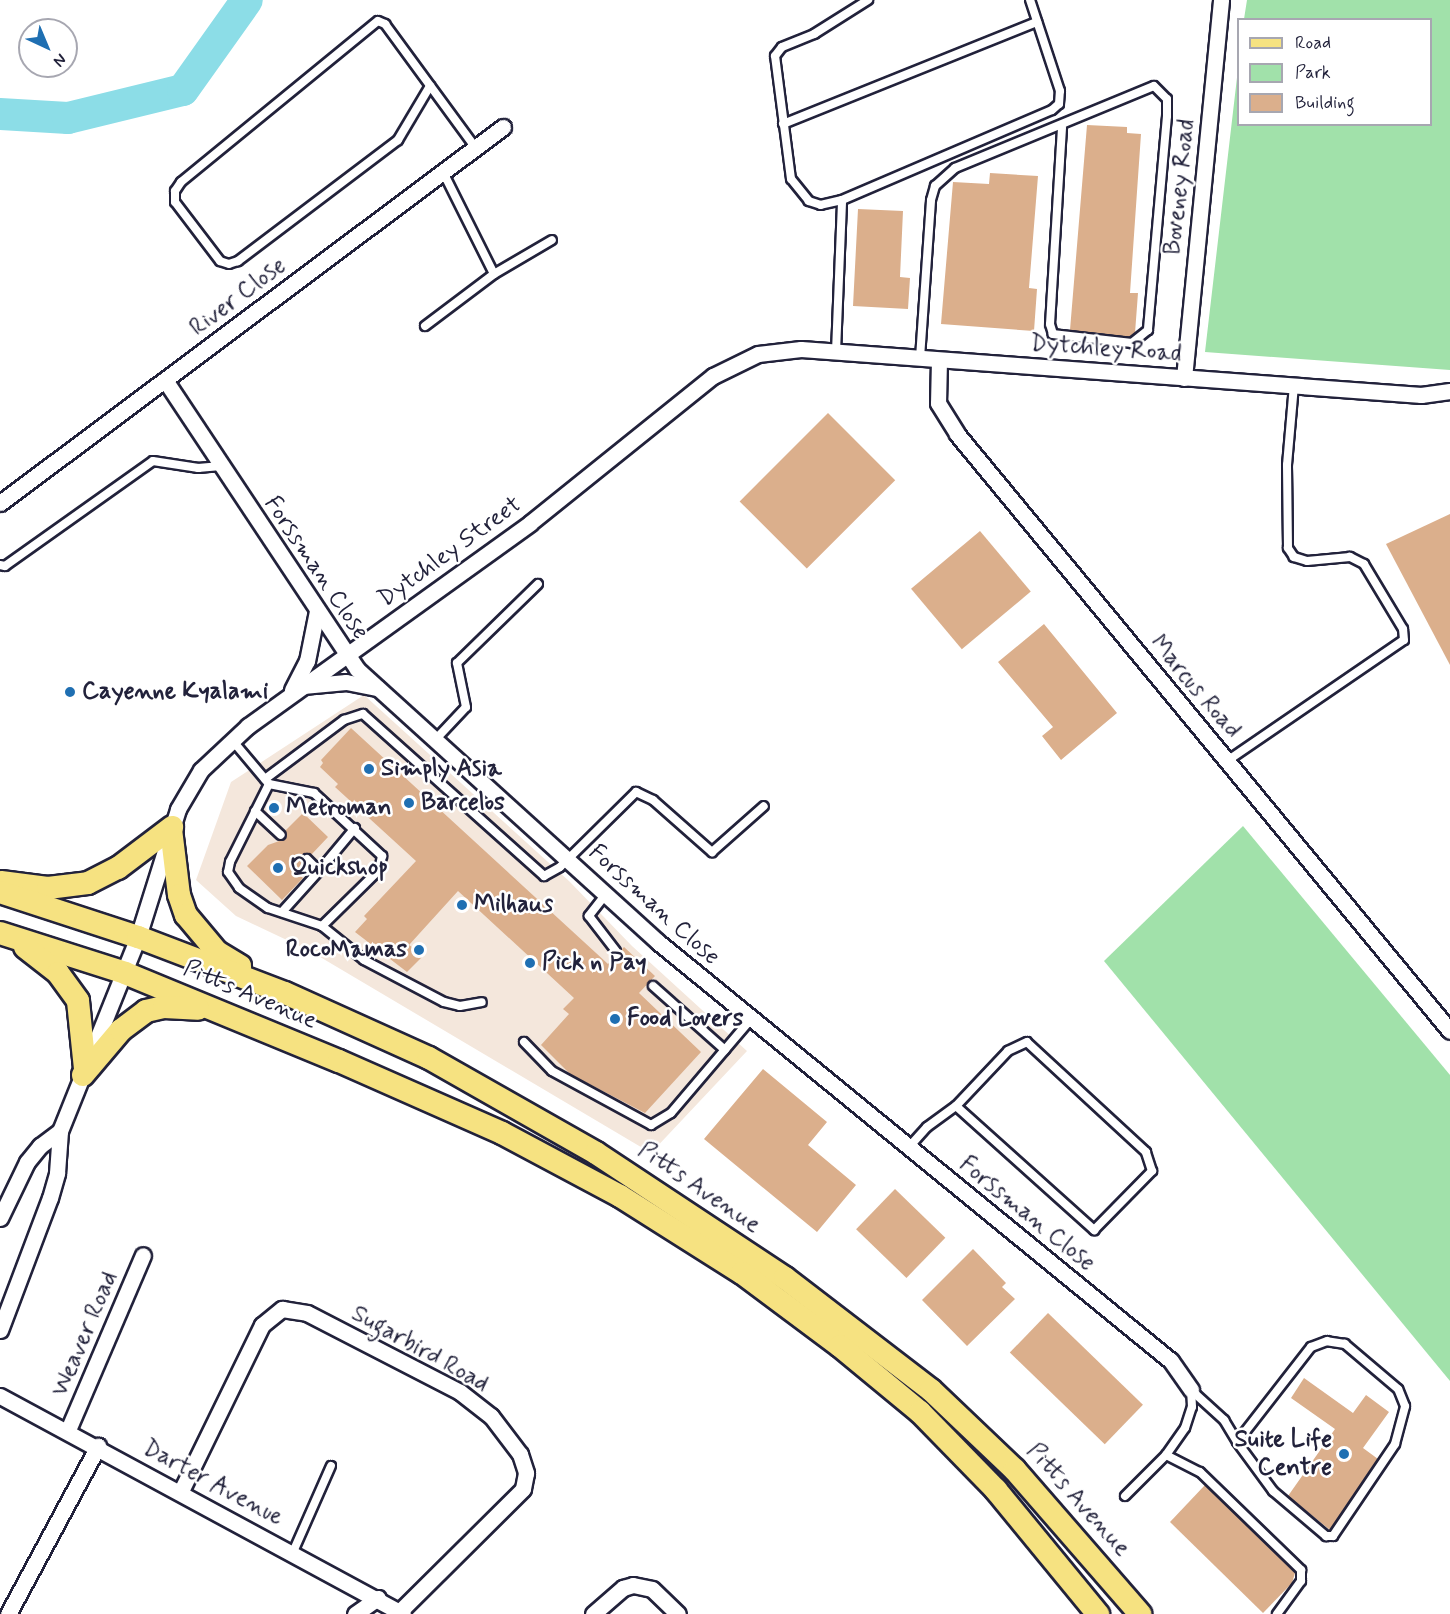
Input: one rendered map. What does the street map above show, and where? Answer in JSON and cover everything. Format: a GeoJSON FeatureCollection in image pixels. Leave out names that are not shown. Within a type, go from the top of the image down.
{"type":"FeatureCollection","features":[{"type":"Feature","properties":{"kind":"main road"},"geometry":{"type":"LineString","coordinates":[[0,882],[48,888],[88,884],[118,868],[171,828]]}},
{"type":"Feature","properties":{"kind":"main road"},"geometry":{"type":"LineString","coordinates":[[171,828],[179,895],[197,932],[217,952],[285,993]]}},
{"type":"Feature","properties":{"kind":"main road","name":"Pitts Avenue"},"geometry":{"type":"LineString","coordinates":[[0,892],[138,937],[285,993],[429,1058],[516,1105],[700,1220],[847,1323],[931,1390],[1015,1470],[1140,1614]]}},
{"type":"Feature","properties":{"kind":"main road"},"geometry":{"type":"LineString","coordinates":[[5,934],[69,986],[82,1021],[84,1072]]}},
{"type":"Feature","properties":{"kind":"main road","name":"Pitts Avenue"},"geometry":{"type":"LineString","coordinates":[[5,934],[125,973],[223,1012],[502,1133],[620,1196],[742,1273],[840,1346],[920,1412],[996,1490],[1098,1614]]}},
{"type":"Feature","properties":{"kind":"main road"},"geometry":{"type":"LineString","coordinates":[[84,1072],[121,1030],[146,1011],[177,1007],[223,1012]]}},
{"type":"Feature","properties":{"kind":"street","name":"Boveney Road"},"geometry":{"type":"LineString","coordinates":[[1184,378],[1221,0]]}},
{"type":"Feature","properties":{"kind":"street","name":"River Close"},"geometry":{"type":"LineString","coordinates":[[0,502],[503,127]]}},
{"type":"Feature","properties":{"kind":"street","name":"Dytchley Road"},"geometry":{"type":"LineString","coordinates":[[758,354],[801,349],[1421,395],[1450,391]]}},
{"type":"Feature","properties":{"kind":"street","name":"Dytchley Street"},"geometry":{"type":"LineString","coordinates":[[60,1131],[125,973],[171,828],[201,770],[231,740],[345,654],[530,523],[713,376],[758,354]]}},
{"type":"Feature","properties":{"kind":"street","name":"Marcus Road"},"geometry":{"type":"LineString","coordinates":[[939,360],[937,389],[944,417],[1450,1031]]}},
{"type":"Feature","properties":{"kind":"street","name":"Forssman Close"},"geometry":{"type":"LineString","coordinates":[[165,380],[345,654],[377,688],[657,942],[1171,1361],[1191,1390]]}},
{"type":"Feature","properties":{"kind":"street"},"geometry":{"type":"LineString","coordinates":[[295,691],[307,661],[317,611]]}},
{"type":"Feature","properties":{"kind":"street"},"geometry":{"type":"LineString","coordinates":[[295,691],[346,682],[377,688]]}},
{"type":"Feature","properties":{"kind":"street"},"geometry":{"type":"LineString","coordinates":[[0,1218],[27,1162],[40,1146],[60,1131]]}},
{"type":"Feature","properties":{"kind":"street"},"geometry":{"type":"LineString","coordinates":[[0,1330],[50,1198],[58,1164],[60,1131]]}},
{"type":"Feature","properties":{"kind":"street","name":"Weaver Road"},"geometry":{"type":"LineString","coordinates":[[68,1430],[143,1255]]}},
{"type":"Feature","properties":{"kind":"street","name":"Sugarbird Road"},"geometry":{"type":"LineString","coordinates":[[181,1491],[262,1325],[282,1309],[307,1312],[460,1392],[491,1416],[520,1454],[525,1464],[523,1489],[401,1612]]}},
{"type":"Feature","properties":{"kind":"street","name":"Darter Avenue"},"geometry":{"type":"LineString","coordinates":[[0,1396],[98,1446],[401,1612]]}},
{"type":"Feature","properties":{"kind":"street"},"geometry":{"type":"LineString","coordinates":[[8,1614],[98,1446]]}},
{"type":"Feature","properties":{"kind":"street"},"geometry":{"type":"LineString","coordinates":[[593,1614],[623,1588],[633,1585],[652,1589],[678,1614]]}},
{"type":"Feature","properties":{"kind":"street"},"geometry":{"type":"LineString","coordinates":[[355,1614],[378,1598]]}},
{"type":"Feature","properties":{"kind":"lane"},"geometry":{"type":"LineString","coordinates":[[868,0],[814,34],[782,47],[775,56],[790,180],[809,201],[821,205],[842,200],[1052,110],[1059,104],[1060,91],[1030,0]]}},
{"type":"Feature","properties":{"kind":"lane"},"geometry":{"type":"LineString","coordinates":[[783,124],[1037,22]]}},
{"type":"Feature","properties":{"kind":"lane"},"geometry":{"type":"LineString","coordinates":[[430,86],[398,140],[238,261],[220,261],[175,202],[175,191],[181,182],[371,24],[385,24],[475,147]]}},
{"type":"Feature","properties":{"kind":"lane"},"geometry":{"type":"LineString","coordinates":[[920,358],[931,200],[935,186],[955,168],[1062,127],[1154,86],[1167,99],[1150,325],[1132,343],[1057,337],[1052,330],[1062,127]]}},
{"type":"Feature","properties":{"kind":"lane"},"geometry":{"type":"LineString","coordinates":[[443,172],[494,274]]}},
{"type":"Feature","properties":{"kind":"lane"},"geometry":{"type":"LineString","coordinates":[[836,352],[842,200]]}},
{"type":"Feature","properties":{"kind":"lane"},"geometry":{"type":"LineString","coordinates":[[425,326],[494,274],[552,240]]}},
{"type":"Feature","properties":{"kind":"lane"},"geometry":{"type":"LineString","coordinates":[[1227,761],[1404,640],[1403,628],[1364,564],[1350,557],[1307,561],[1294,557],[1288,548],[1287,465],[1294,386]]}},
{"type":"Feature","properties":{"kind":"lane"},"geometry":{"type":"LineString","coordinates":[[0,565],[5,566],[153,461],[198,468],[221,465]]}},
{"type":"Feature","properties":{"kind":"lane"},"geometry":{"type":"LineString","coordinates":[[435,740],[466,707],[457,663],[538,584]]}},
{"type":"Feature","properties":{"kind":"lane"},"geometry":{"type":"LineString","coordinates":[[482,1002],[460,1006],[444,1002],[364,960],[322,926],[282,912],[239,888],[228,872],[230,862],[267,782],[344,720],[363,714],[538,873],[549,876],[636,792],[653,800],[701,846],[712,852],[764,806]]}},
{"type":"Feature","properties":{"kind":"lane"},"geometry":{"type":"LineString","coordinates":[[231,740],[267,782],[314,792],[379,851],[382,864],[322,926]]}},
{"type":"Feature","properties":{"kind":"lane"},"geometry":{"type":"LineString","coordinates":[[255,811],[281,835]]}},
{"type":"Feature","properties":{"kind":"lane"},"geometry":{"type":"LineString","coordinates":[[282,912],[356,828]]}},
{"type":"Feature","properties":{"kind":"lane"},"geometry":{"type":"LineString","coordinates":[[308,859],[319,871]]}},
{"type":"Feature","properties":{"kind":"lane"},"geometry":{"type":"LineString","coordinates":[[606,894],[589,916],[616,951]]}},
{"type":"Feature","properties":{"kind":"lane"},"geometry":{"type":"LineString","coordinates":[[653,986],[724,1050]]}},
{"type":"Feature","properties":{"kind":"lane"},"geometry":{"type":"LineString","coordinates":[[524,1042],[552,1071],[651,1125],[670,1113],[751,1019]]}},
{"type":"Feature","properties":{"kind":"lane"},"geometry":{"type":"LineString","coordinates":[[909,1147],[927,1127],[956,1106],[1008,1051],[1027,1041],[1146,1152],[1152,1171],[1094,1230],[956,1106]]}},
{"type":"Feature","properties":{"kind":"lane"},"geometry":{"type":"LineString","coordinates":[[1191,1390],[1224,1420],[1237,1442],[1273,1491],[1316,1530],[1333,1536],[1395,1444],[1405,1406],[1398,1389],[1345,1344],[1327,1341],[1311,1347],[1237,1442]]}},
{"type":"Feature","properties":{"kind":"lane"},"geometry":{"type":"LineString","coordinates":[[1125,1496],[1166,1455],[1185,1428],[1192,1407],[1191,1390]]}},
{"type":"Feature","properties":{"kind":"lane"},"geometry":{"type":"LineString","coordinates":[[1166,1455],[1211,1481],[1301,1570],[1300,1581],[1277,1614]]}},
{"type":"Feature","properties":{"kind":"lane"},"geometry":{"type":"LineString","coordinates":[[292,1552],[331,1466]]}},
{"type":"Feature","properties":{"kind":"shaded area"},"geometry":{"type":"Polygon","coordinates":[[[364,695],[569,881],[632,946],[747,1051],[651,1153],[310,951],[236,916],[196,880],[231,782],[364,695]]]}},
{"type":"Feature","properties":{"kind":"green space"},"geometry":{"type":"Polygon","coordinates":[[[1247,0],[1450,0],[1450,370],[1205,352],[1237,78],[1237,126],[1432,126],[1432,18],[1244,18],[1247,0]]]}},
{"type":"Feature","properties":{"kind":"green space"},"geometry":{"type":"Polygon","coordinates":[[[1243,826],[1450,1075],[1450,1381],[1104,961],[1243,826]]]}},
{"type":"Feature","properties":{"kind":"building"},"geometry":{"type":"Polygon","coordinates":[[[1087,125],[1127,127],[1127,133],[1141,134],[1130,293],[1138,293],[1135,333],[1130,337],[1070,330],[1087,125]]]}},
{"type":"Feature","properties":{"kind":"building"},"geometry":{"type":"Polygon","coordinates":[[[990,173],[1038,176],[1029,288],[1037,289],[1034,331],[941,324],[953,182],[989,184],[990,173]]]}},
{"type":"Feature","properties":{"kind":"building"},"geometry":{"type":"Polygon","coordinates":[[[858,209],[903,211],[900,277],[910,278],[908,309],[853,306],[858,209]]]}},
{"type":"Feature","properties":{"kind":"building"},"geometry":{"type":"Polygon","coordinates":[[[828,413],[895,480],[807,569],[740,501],[828,413]]]}},
{"type":"Feature","properties":{"kind":"building"},"geometry":{"type":"Polygon","coordinates":[[[1450,514],[1450,665],[1386,544],[1450,514]]]}},
{"type":"Feature","properties":{"kind":"building"},"geometry":{"type":"Polygon","coordinates":[[[980,531],[1031,592],[962,649],[911,589],[980,531]]]}},
{"type":"Feature","properties":{"kind":"building"},"geometry":{"type":"Polygon","coordinates":[[[1044,624],[1117,713],[1061,760],[1042,736],[1053,727],[998,662],[1044,624]]]}},
{"type":"Feature","properties":{"kind":"building"},"geometry":{"type":"Polygon","coordinates":[[[351,728],[608,964],[624,947],[655,976],[639,993],[701,1052],[645,1113],[570,1074],[541,1045],[569,1014],[563,1009],[574,998],[458,891],[409,945],[424,955],[407,972],[355,932],[367,919],[364,916],[416,861],[335,787],[338,784],[320,767],[323,763],[321,760],[351,728]]]}},
{"type":"Feature","properties":{"kind":"building"},"geometry":{"type":"Polygon","coordinates":[[[303,813],[328,837],[311,855],[302,855],[303,864],[296,871],[303,878],[282,900],[247,866],[268,845],[285,839],[285,831],[303,813]]]}},
{"type":"Feature","properties":{"kind":"building"},"geometry":{"type":"Polygon","coordinates":[[[763,1069],[827,1122],[808,1145],[856,1185],[817,1232],[704,1139],[763,1069]]]}},
{"type":"Feature","properties":{"kind":"building"},"geometry":{"type":"Polygon","coordinates":[[[895,1189],[945,1238],[906,1278],[856,1229],[895,1189]]]}},
{"type":"Feature","properties":{"kind":"building"},"geometry":{"type":"Polygon","coordinates":[[[973,1249],[1006,1283],[1002,1287],[1015,1299],[967,1346],[922,1300],[973,1249]]]}},
{"type":"Feature","properties":{"kind":"building"},"geometry":{"type":"Polygon","coordinates":[[[1048,1313],[1143,1405],[1105,1444],[1010,1353],[1048,1313]]]}},
{"type":"Feature","properties":{"kind":"building","name":"Suite Life Centre"},"geometry":{"type":"Polygon","coordinates":[[[1304,1378],[1353,1413],[1366,1395],[1389,1412],[1363,1448],[1378,1459],[1330,1530],[1288,1496],[1335,1429],[1291,1398],[1304,1378]]]}},
{"type":"Feature","properties":{"kind":"building"},"geometry":{"type":"Polygon","coordinates":[[[1205,1485],[1295,1573],[1292,1583],[1263,1613],[1170,1522],[1205,1485]]]}},
{"type":"Feature","properties":{"kind":"waterway"},"geometry":{"type":"LineString","coordinates":[[0,114],[68,118],[183,90],[247,0]]}},
{"type":"Feature","properties":{"kind":"place","name":"Cayenne Kyalami"},"geometry":{"type":"Point","coordinates":[70,692]}},
{"type":"Feature","properties":{"kind":"place","name":"Simply Asia"},"geometry":{"type":"Point","coordinates":[369,769]}},
{"type":"Feature","properties":{"kind":"place","name":"Barcelos"},"geometry":{"type":"Point","coordinates":[409,803]}},
{"type":"Feature","properties":{"kind":"place","name":"Metroman"},"geometry":{"type":"Point","coordinates":[274,808]}},
{"type":"Feature","properties":{"kind":"place","name":"Quickshop"},"geometry":{"type":"Point","coordinates":[278,868]}},
{"type":"Feature","properties":{"kind":"place","name":"Milhaus"},"geometry":{"type":"Point","coordinates":[462,905]}},
{"type":"Feature","properties":{"kind":"place","name":"RocoMamas"},"geometry":{"type":"Point","coordinates":[419,950]}},
{"type":"Feature","properties":{"kind":"place","name":"Pick n Pay"},"geometry":{"type":"Point","coordinates":[530,963]}},
{"type":"Feature","properties":{"kind":"place","name":"Food Lovers"},"geometry":{"type":"Point","coordinates":[615,1019]}},
{"type":"Feature","properties":{"kind":"place","name":"Suite Life Centre"},"geometry":{"type":"Point","coordinates":[1344,1454]}}]}
